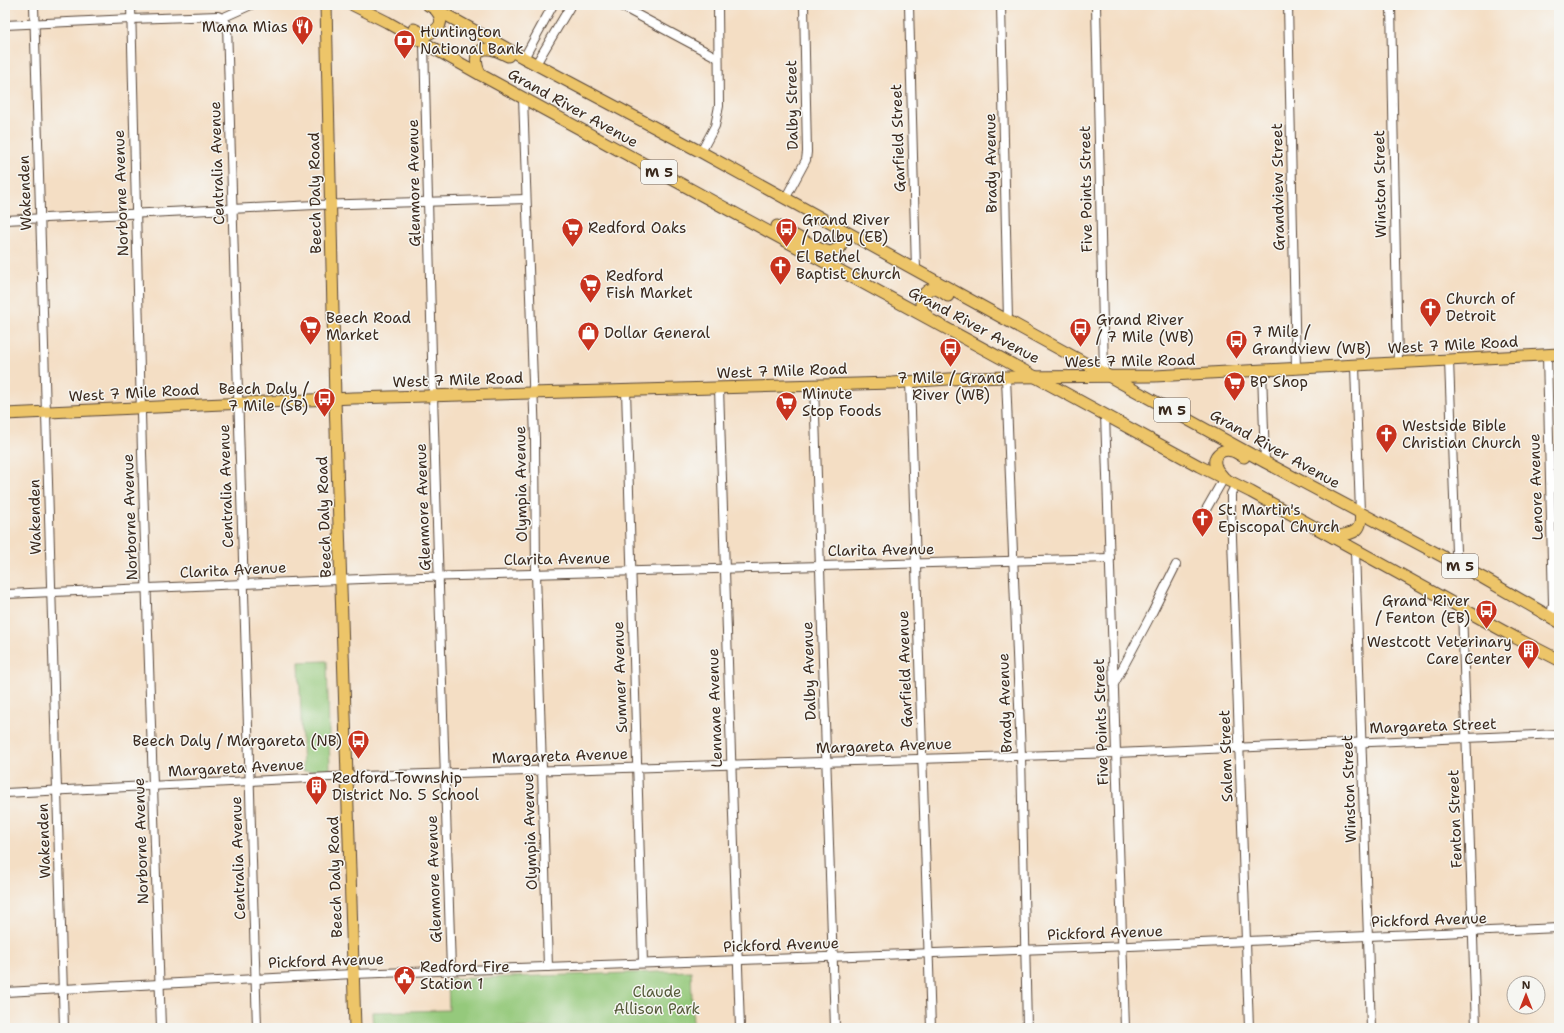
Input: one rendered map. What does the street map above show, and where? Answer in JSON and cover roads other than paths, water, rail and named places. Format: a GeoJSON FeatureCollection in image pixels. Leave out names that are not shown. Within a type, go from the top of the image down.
{"type":"FeatureCollection","features":[{"type":"Feature","properties":{"kind":"main road","name":"Beech Daly Road"},"geometry":{"type":"LineString","coordinates":[[326,5],[335,399],[355,1028]]}},
{"type":"Feature","properties":{"kind":"main road","name":"Grand River Avenue"},"geometry":{"type":"LineString","coordinates":[[353,5],[387,22],[523,98],[732,210],[1559,660]]}},
{"type":"Feature","properties":{"kind":"main road","name":"Grand River Avenue"},"geometry":{"type":"LineString","coordinates":[[432,7],[524,58],[701,152],[1265,462],[1454,563],[1555,620]]}},
{"type":"Feature","properties":{"kind":"main road"},"geometry":{"type":"LineString","coordinates":[[387,22],[397,20],[426,35],[438,28],[441,22],[440,15],[432,7]]}},
{"type":"Feature","properties":{"kind":"main road"},"geometry":{"type":"LineString","coordinates":[[481,75],[476,63],[478,54],[486,49],[495,50],[573,92],[597,96]]}},
{"type":"Feature","properties":{"kind":"main road"},"geometry":{"type":"LineString","coordinates":[[732,210],[751,213],[820,249],[830,252],[840,248],[843,243],[843,237],[839,228]]}},
{"type":"Feature","properties":{"kind":"main road"},"geometry":{"type":"LineString","coordinates":[[932,320],[924,312],[921,305],[924,294],[930,290],[935,289],[966,306],[982,306]]}},
{"type":"Feature","properties":{"kind":"main road","name":"West 7 Mile Road"},"geometry":{"type":"LineString","coordinates":[[5,414],[335,399],[719,388],[1006,377],[1262,371],[1559,354]]}},
{"type":"Feature","properties":{"kind":"main road"},"geometry":{"type":"LineString","coordinates":[[1224,478],[1216,468],[1215,463],[1217,455],[1221,451],[1232,451],[1253,461],[1265,462]]}},
{"type":"Feature","properties":{"kind":"main road"},"geometry":{"type":"LineString","coordinates":[[1333,537],[1349,534],[1355,531],[1360,526],[1362,519],[1360,513]]}},
{"type":"Feature","properties":{"kind":"street","name":"Wakenden"},"geometry":{"type":"LineString","coordinates":[[34,5],[50,593],[64,1028]]}},
{"type":"Feature","properties":{"kind":"street","name":"Norborne Avenue"},"geometry":{"type":"LineString","coordinates":[[130,5],[146,588],[161,1028]]}},
{"type":"Feature","properties":{"kind":"street"},"geometry":{"type":"LineString","coordinates":[[5,25],[218,16],[222,18],[251,5]]}},
{"type":"Feature","properties":{"kind":"street"},"geometry":{"type":"LineString","coordinates":[[524,58],[553,5]]}},
{"type":"Feature","properties":{"kind":"street"},"geometry":{"type":"LineString","coordinates":[[536,64],[570,5]]}},
{"type":"Feature","properties":{"kind":"street"},"geometry":{"type":"LineString","coordinates":[[619,5],[718,58]]}},
{"type":"Feature","properties":{"kind":"street"},"geometry":{"type":"LineString","coordinates":[[701,152],[715,126],[718,116],[718,5]]}},
{"type":"Feature","properties":{"kind":"street","name":"Dalby Street"},"geometry":{"type":"LineString","coordinates":[[785,199],[806,160],[807,152],[804,5]]}},
{"type":"Feature","properties":{"kind":"street","name":"Garfield Street"},"geometry":{"type":"LineString","coordinates":[[909,5],[916,270]]}},
{"type":"Feature","properties":{"kind":"street","name":"Brady Avenue"},"geometry":{"type":"LineString","coordinates":[[1002,5],[1008,321]]}},
{"type":"Feature","properties":{"kind":"street","name":"Five Points Street"},"geometry":{"type":"LineString","coordinates":[[1096,5],[1108,375]]}},
{"type":"Feature","properties":{"kind":"street","name":"Grandview Street"},"geometry":{"type":"LineString","coordinates":[[1288,5],[1296,369]]}},
{"type":"Feature","properties":{"kind":"street","name":"Winston Street"},"geometry":{"type":"LineString","coordinates":[[1391,5],[1398,363]]}},
{"type":"Feature","properties":{"kind":"street","name":"Centralia Avenue"},"geometry":{"type":"LineString","coordinates":[[222,18],[227,24],[257,1028]]}},
{"type":"Feature","properties":{"kind":"street","name":"Glenmore Avenue"},"geometry":{"type":"LineString","coordinates":[[424,43],[433,396],[451,970]]}},
{"type":"Feature","properties":{"kind":"street","name":"Olympia Avenue"},"geometry":{"type":"LineString","coordinates":[[523,98],[533,393],[536,439],[536,573],[548,967]]}},
{"type":"Feature","properties":{"kind":"street"},"geometry":{"type":"LineString","coordinates":[[5,220],[330,204],[526,199]]}},
{"type":"Feature","properties":{"kind":"street","name":"Lenore Avenue"},"geometry":{"type":"LineString","coordinates":[[1547,355],[1555,620]]}},
{"type":"Feature","properties":{"kind":"street"},"geometry":{"type":"LineString","coordinates":[[1449,360],[1456,552],[1454,563]]}},
{"type":"Feature","properties":{"kind":"street"},"geometry":{"type":"LineString","coordinates":[[1355,366],[1360,513]]}},
{"type":"Feature","properties":{"kind":"street"},"geometry":{"type":"LineString","coordinates":[[1262,371],[1265,462]]}},
{"type":"Feature","properties":{"kind":"street","name":"Brady Avenue"},"geometry":{"type":"LineString","coordinates":[[1006,377],[1021,755],[1027,1028]]}},
{"type":"Feature","properties":{"kind":"street","name":"Garfield Avenue"},"geometry":{"type":"LineString","coordinates":[[910,381],[931,1028]]}},
{"type":"Feature","properties":{"kind":"street","name":"Dalby Avenue"},"geometry":{"type":"LineString","coordinates":[[814,384],[835,1028]]}},
{"type":"Feature","properties":{"kind":"street","name":"Lennane Avenue"},"geometry":{"type":"LineString","coordinates":[[719,388],[740,1028]]}},
{"type":"Feature","properties":{"kind":"street","name":"Sumner Avenue"},"geometry":{"type":"LineString","coordinates":[[626,390],[630,571],[643,963]]}},
{"type":"Feature","properties":{"kind":"street","name":"Five Points Street"},"geometry":{"type":"LineString","coordinates":[[1105,414],[1125,1028]]}},
{"type":"Feature","properties":{"kind":"street"},"geometry":{"type":"LineString","coordinates":[[1204,513],[1224,478]]}},
{"type":"Feature","properties":{"kind":"street","name":"Salem Street"},"geometry":{"type":"LineString","coordinates":[[1236,484],[1231,494],[1231,501],[1249,1028]]}},
{"type":"Feature","properties":{"kind":"street","name":"Winston Street"},"geometry":{"type":"LineString","coordinates":[[1355,550],[1371,1028]]}},
{"type":"Feature","properties":{"kind":"street","name":"Clarita Avenue"},"geometry":{"type":"LineString","coordinates":[[6,594],[341,579],[724,567],[1110,558]]}},
{"type":"Feature","properties":{"kind":"street"},"geometry":{"type":"LineString","coordinates":[[1113,684],[1151,615],[1176,565]]}},
{"type":"Feature","properties":{"kind":"street","name":"Fenton Street"},"geometry":{"type":"LineString","coordinates":[[1462,608],[1476,1028]]}},
{"type":"Feature","properties":{"kind":"street","name":"Margareta Street"},"geometry":{"type":"LineString","coordinates":[[1116,753],[1559,734]]}},
{"type":"Feature","properties":{"kind":"street","name":"Margareta Avenue"},"geometry":{"type":"LineString","coordinates":[[5,793],[347,776],[1116,753]]}},
{"type":"Feature","properties":{"kind":"street","name":"Pickford Avenue"},"geometry":{"type":"LineString","coordinates":[[5,992],[255,978],[1122,947],[1559,928]]}},
{"type":"Feature","properties":{"kind":"place","name":"Mama Mias"},"geometry":{"type":"Point","coordinates":[303,46]}},
{"type":"Feature","properties":{"kind":"place","name":"Huntington National Bank"},"geometry":{"type":"Point","coordinates":[404,60]}},
{"type":"Feature","properties":{"kind":"place","name":"Redford Oaks"},"geometry":{"type":"Point","coordinates":[572,248]}},
{"type":"Feature","properties":{"kind":"place","name":"Grand River / Dalby (EB)"},"geometry":{"type":"Point","coordinates":[787,248]}},
{"type":"Feature","properties":{"kind":"place","name":"El Bethel Baptist Church"},"geometry":{"type":"Point","coordinates":[780,286]}},
{"type":"Feature","properties":{"kind":"place","name":"Redford Fish Market"},"geometry":{"type":"Point","coordinates":[590,304]}},
{"type":"Feature","properties":{"kind":"place","name":"Church of Detroit"},"geometry":{"type":"Point","coordinates":[1431,328]}},
{"type":"Feature","properties":{"kind":"place","name":"Beech Road Market"},"geometry":{"type":"Point","coordinates":[310,346]}},
{"type":"Feature","properties":{"kind":"place","name":"Grand River / 7 Mile (WB)"},"geometry":{"type":"Point","coordinates":[1080,348]}},
{"type":"Feature","properties":{"kind":"place","name":"Dollar General"},"geometry":{"type":"Point","coordinates":[588,352]}},
{"type":"Feature","properties":{"kind":"place","name":"7 Mile / Grandview (WB)"},"geometry":{"type":"Point","coordinates":[1237,360]}},
{"type":"Feature","properties":{"kind":"place","name":"7 Mile / Grand River (WB)"},"geometry":{"type":"Point","coordinates":[951,368]}},
{"type":"Feature","properties":{"kind":"place","name":"BP Shop"},"geometry":{"type":"Point","coordinates":[1234,402]}},
{"type":"Feature","properties":{"kind":"place","name":"Beech Daly / 7 Mile (SB)"},"geometry":{"type":"Point","coordinates":[324,418]}},
{"type":"Feature","properties":{"kind":"place","name":"Minute Stop Foods"},"geometry":{"type":"Point","coordinates":[786,422]}},
{"type":"Feature","properties":{"kind":"place","name":"Westside Bible Christian Church"},"geometry":{"type":"Point","coordinates":[1386,454]}},
{"type":"Feature","properties":{"kind":"place","name":"St. Martin's Episcopal Church"},"geometry":{"type":"Point","coordinates":[1203,538]}},
{"type":"Feature","properties":{"kind":"place","name":"Grand River / Fenton (EB)"},"geometry":{"type":"Point","coordinates":[1486,630]}},
{"type":"Feature","properties":{"kind":"place","name":"Westcott Veterinary Care Center"},"geometry":{"type":"Point","coordinates":[1528,670]}},
{"type":"Feature","properties":{"kind":"place","name":"Beech Daly / Margareta (NB)"},"geometry":{"type":"Point","coordinates":[358,760]}},
{"type":"Feature","properties":{"kind":"place","name":"Redford Township District No. 5 School"},"geometry":{"type":"Point","coordinates":[317,806]}},
{"type":"Feature","properties":{"kind":"place","name":"Redford Fire Station 1"},"geometry":{"type":"Point","coordinates":[405,996]}},
{"type":"Feature","properties":{"kind":"park label","name":"Claude Allison Park"},"geometry":{"type":"Point","coordinates":[657,1000]}}]}
